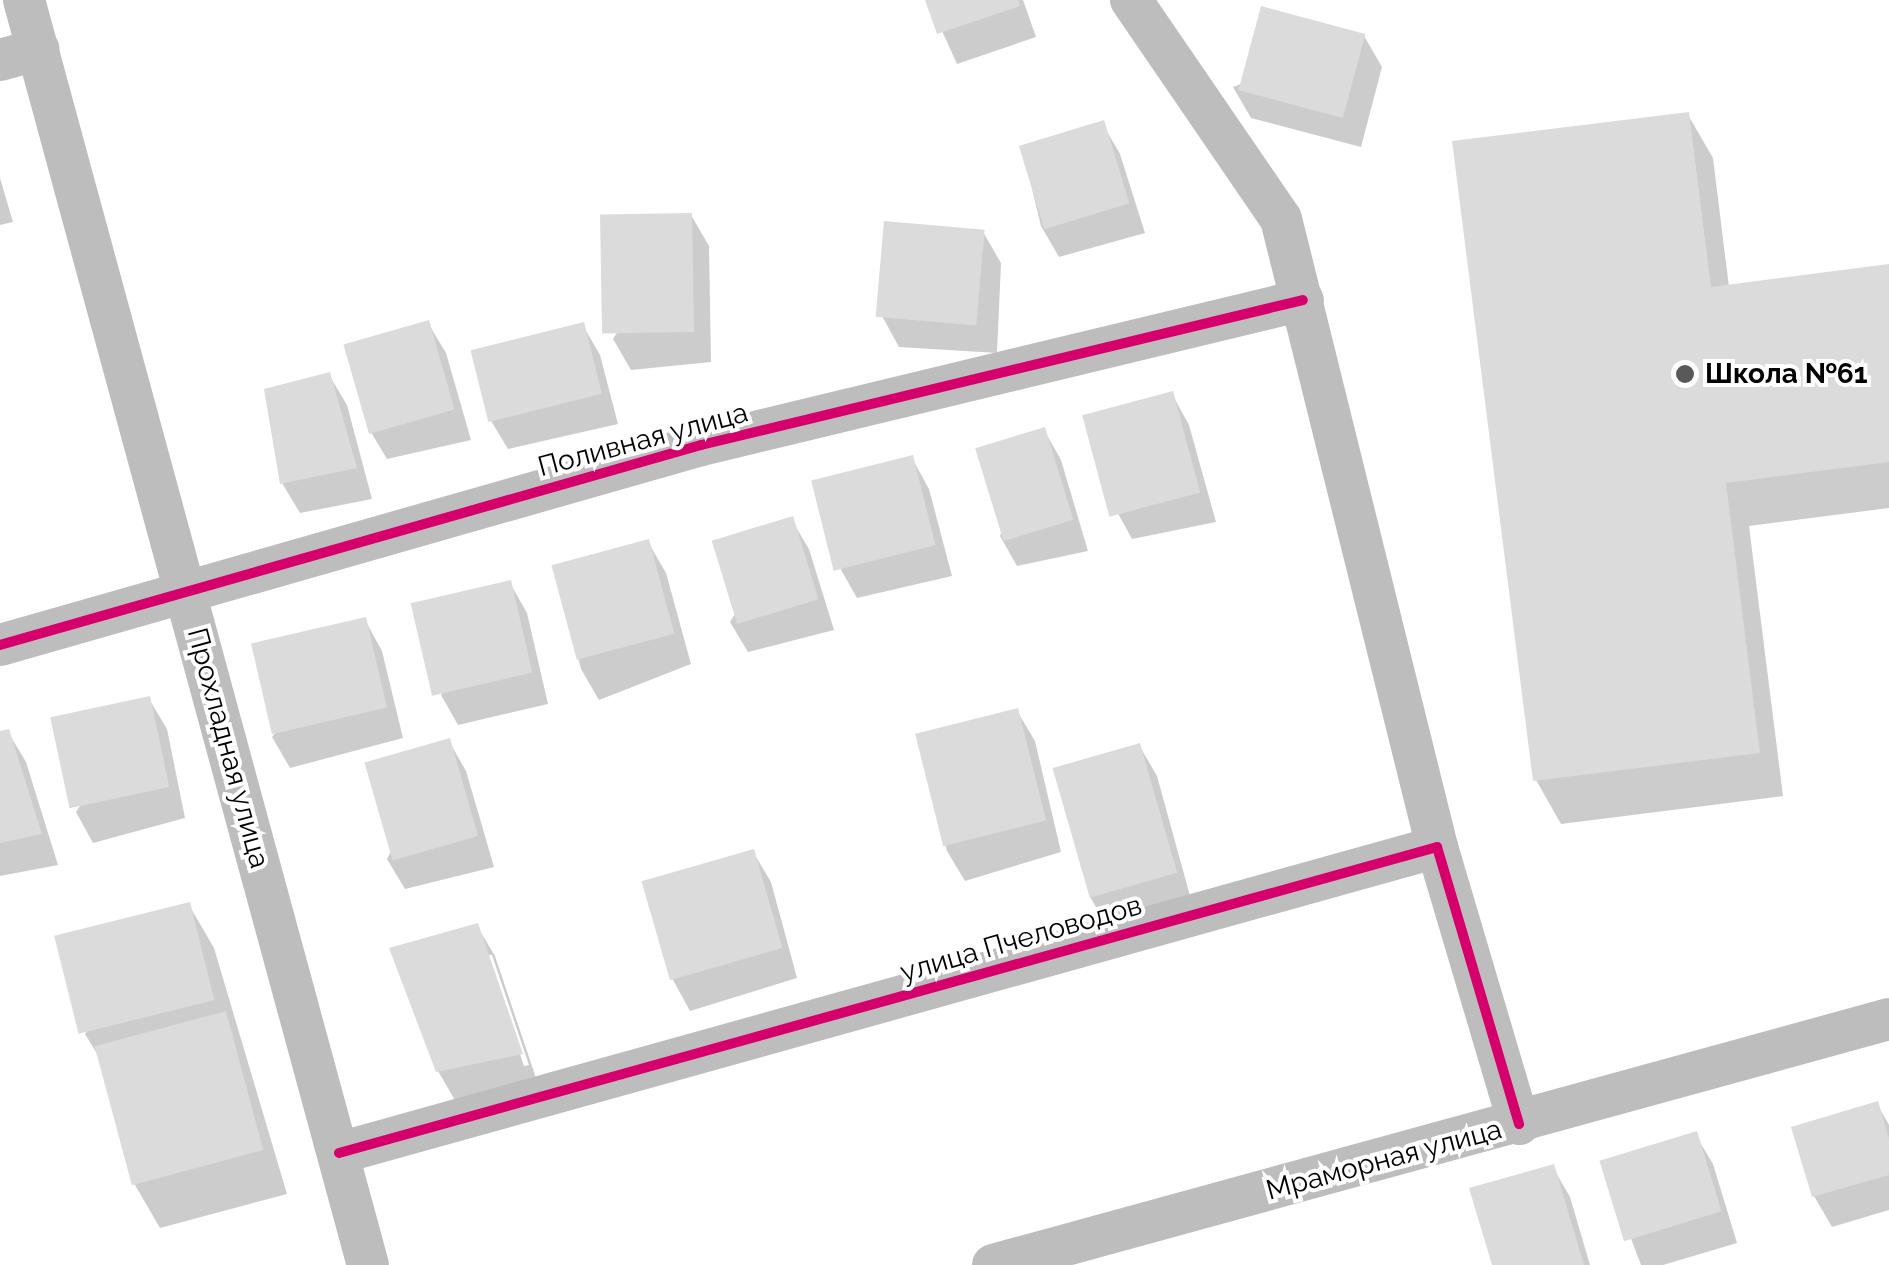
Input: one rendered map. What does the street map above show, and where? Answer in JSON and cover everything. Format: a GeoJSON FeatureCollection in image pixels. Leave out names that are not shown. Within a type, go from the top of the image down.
{"type":"FeatureCollection","features":[{"type":"Feature","properties":{"kind":"street","name":"Прохладная улица"},"geometry":{"type":"LineString","coordinates":[[24,0],[19,54],[185,592],[368,1265]]}},
{"type":"Feature","properties":{"kind":"street"},"geometry":{"type":"LineString","coordinates":[[1132,0],[1281,219],[1437,847],[1519,1124]]}},
{"type":"Feature","properties":{"kind":"street","name":"Поливная улица"},"geometry":{"type":"LineString","coordinates":[[0,645],[700,445],[1303,300]]}},
{"type":"Feature","properties":{"kind":"street","name":"улица Пчеловодов"},"geometry":{"type":"LineString","coordinates":[[339,1152],[1437,847]]}},
{"type":"Feature","properties":{"kind":"street","name":"Мраморная улица"},"geometry":{"type":"LineString","coordinates":[[993,1265],[1519,1124],[1889,1019]]}},
{"type":"Feature","properties":{"kind":"building"},"geometry":{"type":"Polygon","coordinates":[[[925,0],[1018,0],[1020,6],[937,34],[925,0]]]}},
{"type":"Feature","properties":{"kind":"building"},"geometry":{"type":"Polygon","coordinates":[[[1261,6],[1365,34],[1343,118],[1238,90],[1261,6]]]}},
{"type":"Feature","properties":{"kind":"building","name":"Школа №61"},"geometry":{"type":"Polygon","coordinates":[[[1689,112],[1711,287],[1889,264],[1889,462],[1726,483],[1760,753],[1533,781],[1452,141],[1689,112]]]}},
{"type":"Feature","properties":{"kind":"building"},"geometry":{"type":"Polygon","coordinates":[[[1104,120],[1129,203],[1044,229],[1019,146],[1104,120]]]}},
{"type":"Feature","properties":{"kind":"building"},"geometry":{"type":"Polygon","coordinates":[[[692,213],[694,332],[602,334],[600,215],[692,213]]]}},
{"type":"Feature","properties":{"kind":"building"},"geometry":{"type":"Polygon","coordinates":[[[884,221],[985,230],[976,325],[876,317],[884,221]]]}},
{"type":"Feature","properties":{"kind":"building"},"geometry":{"type":"Polygon","coordinates":[[[429,320],[455,409],[369,434],[343,345],[429,320]]]}},
{"type":"Feature","properties":{"kind":"building"},"geometry":{"type":"Polygon","coordinates":[[[584,322],[602,394],[488,422],[470,350],[584,322]]]}},
{"type":"Feature","properties":{"kind":"building"},"geometry":{"type":"Polygon","coordinates":[[[330,372],[357,468],[280,484],[264,389],[330,372]]]}},
{"type":"Feature","properties":{"kind":"building"},"geometry":{"type":"Polygon","coordinates":[[[1173,391],[1200,492],[1109,517],[1082,415],[1173,391]]]}},
{"type":"Feature","properties":{"kind":"building"},"geometry":{"type":"Polygon","coordinates":[[[1045,427],[1073,520],[1004,541],[975,448],[1045,427]]]}},
{"type":"Feature","properties":{"kind":"building"},"geometry":{"type":"Polygon","coordinates":[[[913,455],[935,545],[834,571],[811,480],[913,455]]]}},
{"type":"Feature","properties":{"kind":"building"},"geometry":{"type":"Polygon","coordinates":[[[793,516],[818,599],[737,624],[712,541],[793,516]]]}},
{"type":"Feature","properties":{"kind":"building"},"geometry":{"type":"Polygon","coordinates":[[[649,539],[674,634],[577,660],[551,565],[649,539]]]}},
{"type":"Feature","properties":{"kind":"building"},"geometry":{"type":"Polygon","coordinates":[[[511,580],[532,673],[432,696],[411,603],[511,580]]]}},
{"type":"Feature","properties":{"kind":"building"},"geometry":{"type":"Polygon","coordinates":[[[366,617],[387,708],[272,734],[251,644],[366,617]]]}},
{"type":"Feature","properties":{"kind":"building"},"geometry":{"type":"Polygon","coordinates":[[[150,696],[169,787],[70,808],[50,717],[150,696]]]}},
{"type":"Feature","properties":{"kind":"building"},"geometry":{"type":"Polygon","coordinates":[[[1018,708],[1046,821],[943,846],[915,734],[1018,708]]]}},
{"type":"Feature","properties":{"kind":"building"},"geometry":{"type":"Polygon","coordinates":[[[9,729],[42,834],[0,843],[0,731],[9,729]]]}},
{"type":"Feature","properties":{"kind":"building"},"geometry":{"type":"Polygon","coordinates":[[[450,738],[478,836],[393,861],[364,763],[450,738]]]}},
{"type":"Feature","properties":{"kind":"building"},"geometry":{"type":"Polygon","coordinates":[[[1140,743],[1177,873],[1090,898],[1053,768],[1140,743]]]}},
{"type":"Feature","properties":{"kind":"building"},"geometry":{"type":"Polygon","coordinates":[[[754,849],[782,948],[670,980],[642,881],[754,849]]]}},
{"type":"Feature","properties":{"kind":"building"},"geometry":{"type":"Polygon","coordinates":[[[190,902],[214,1000],[79,1034],[54,936],[190,902]]]}},
{"type":"Feature","properties":{"kind":"building"},"geometry":{"type":"Polygon","coordinates":[[[478,923],[523,1054],[436,1072],[389,948],[478,923]]]}},
{"type":"Feature","properties":{"kind":"building"},"geometry":{"type":"Polygon","coordinates":[[[226,1011],[263,1150],[132,1185],[95,1046],[226,1011]]]}},
{"type":"Feature","properties":{"kind":"building"},"geometry":{"type":"Polygon","coordinates":[[[1878,1101],[1889,1139],[1889,1175],[1812,1197],[1791,1127],[1878,1101]]]}},
{"type":"Feature","properties":{"kind":"building"},"geometry":{"type":"Polygon","coordinates":[[[1697,1131],[1722,1211],[1624,1241],[1599,1161],[1697,1131]]]}},
{"type":"Feature","properties":{"kind":"building"},"geometry":{"type":"Polygon","coordinates":[[[1554,1164],[1584,1265],[1492,1265],[1469,1188],[1554,1164]]]}},
{"type":"Feature","properties":{"kind":"cycle path"},"geometry":{"type":"LineString","coordinates":[[0,645],[701,445],[1303,300]]}},
{"type":"Feature","properties":{"kind":"cycle path"},"geometry":{"type":"LineString","coordinates":[[339,1153],[1437,847],[1519,1124]]}},
{"type":"Feature","properties":{"kind":"place","name":"Школа №61"},"geometry":{"type":"Point","coordinates":[1685,374]}}]}
